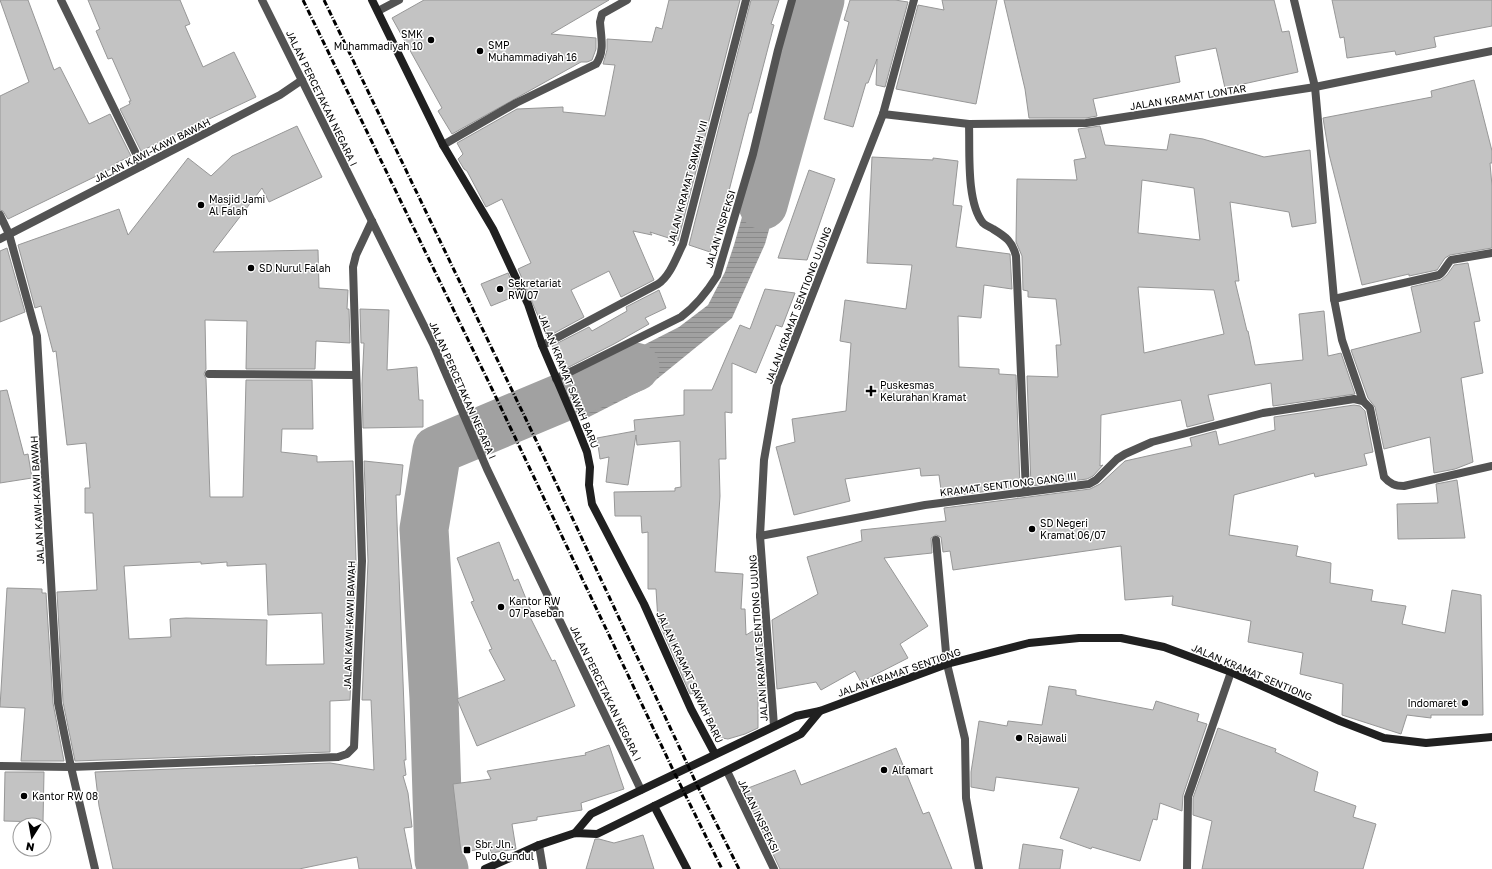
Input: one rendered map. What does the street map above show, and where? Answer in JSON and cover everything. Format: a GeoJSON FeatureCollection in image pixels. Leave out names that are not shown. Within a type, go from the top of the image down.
{"type":"FeatureCollection","features":[{"type":"Feature","properties":{"kind":"street"},"geometry":{"type":"LineString","coordinates":[[61,0],[142,166]]}},
{"type":"Feature","properties":{"kind":"street","name":"JALAN PERCETAKAN NEGARA I"},"geometry":{"type":"LineString","coordinates":[[262,0],[433,344],[487,470],[642,790]]}},
{"type":"Feature","properties":{"kind":"street","name":"JALAN KRAMAT SAWAH BARU"},"geometry":{"type":"LineString","coordinates":[[372,0],[443,145],[493,229],[528,304],[542,345],[575,422],[586,452],[590,467],[588,485],[592,504],[644,604],[691,709],[715,754]]}},
{"type":"Feature","properties":{"kind":"street"},"geometry":{"type":"LineString","coordinates":[[378,11],[399,0]]}},
{"type":"Feature","properties":{"kind":"street"},"geometry":{"type":"LineString","coordinates":[[443,145],[516,103],[596,64],[602,51],[600,18],[602,14],[627,0]]}},
{"type":"Feature","properties":{"kind":"street","name":"JALAN KRAMAT SAWAH VII"},"geometry":{"type":"LineString","coordinates":[[542,345],[664,280],[683,244],[746,0]]}},
{"type":"Feature","properties":{"kind":"street","name":"JALAN INSPEKSI"},"geometry":{"type":"LineString","coordinates":[[556,379],[681,317],[707,292],[717,276],[753,154],[778,50],[792,0]]}},
{"type":"Feature","properties":{"kind":"street","name":"JALAN KRAMAT SENTIONG UJUNG"},"geometry":{"type":"LineString","coordinates":[[774,726],[760,536],[764,460],[777,385],[883,114],[914,0]]}},
{"type":"Feature","properties":{"kind":"street"},"geometry":{"type":"LineString","coordinates":[[1294,0],[1315,87],[1334,299],[1342,340],[1363,401],[1370,408],[1384,477],[1389,483],[1396,486],[1404,486],[1492,466]]}},
{"type":"Feature","properties":{"kind":"street","name":"JALAN KRAMAT LONTAR"},"geometry":{"type":"LineString","coordinates":[[883,114],[970,124],[1086,123],[1315,87],[1492,51]]}},
{"type":"Feature","properties":{"kind":"street","name":"JALAN KAWI-KAWI BAWAH"},"geometry":{"type":"LineString","coordinates":[[0,239],[280,95],[302,80]]}},
{"type":"Feature","properties":{"kind":"street"},"geometry":{"type":"LineString","coordinates":[[970,124],[972,197],[976,212],[984,224],[1005,236],[1013,246],[1016,256],[1026,492]]}},
{"type":"Feature","properties":{"kind":"street","name":"JALAN KAWI-KAWI BAWAH"},"geometry":{"type":"LineString","coordinates":[[0,215],[10,234],[37,336],[58,703],[71,767],[95,869]]}},
{"type":"Feature","properties":{"kind":"street","name":"JALAN KAWI-KAWI BAWAH"},"geometry":{"type":"LineString","coordinates":[[0,766],[71,767],[338,757],[347,754],[354,747],[362,561],[353,267],[356,255],[372,221]]}},
{"type":"Feature","properties":{"kind":"street"},"geometry":{"type":"LineString","coordinates":[[1334,299],[1439,275],[1444,271],[1447,264],[1451,260],[1492,253]]}},
{"type":"Feature","properties":{"kind":"street"},"geometry":{"type":"LineString","coordinates":[[209,374],[356,375]]}},
{"type":"Feature","properties":{"kind":"street","name":"KRAMAT SENTIONG GANG III"},"geometry":{"type":"LineString","coordinates":[[760,536],[925,505],[1089,484],[1096,480],[1117,459],[1152,442],[1263,413],[1354,399],[1363,401]]}},
{"type":"Feature","properties":{"kind":"street"},"geometry":{"type":"LineString","coordinates":[[936,540],[947,664],[966,739],[966,798],[979,869]]}},
{"type":"Feature","properties":{"kind":"street","name":"JALAN KRAMAT SENTIONG"},"geometry":{"type":"LineString","coordinates":[[575,833],[591,814],[796,716],[820,711],[947,664],[1029,643],[1079,638],[1121,638],[1164,647],[1231,672],[1340,721],[1384,738],[1426,743],[1492,737]]}},
{"type":"Feature","properties":{"kind":"street"},"geometry":{"type":"LineString","coordinates":[[1187,869],[1188,797],[1231,672]]}},
{"type":"Feature","properties":{"kind":"street"},"geometry":{"type":"LineString","coordinates":[[485,869],[539,845],[575,833],[597,834],[801,734],[820,711]]}},
{"type":"Feature","properties":{"kind":"street","name":"JALAN INSPEKSI"},"geometry":{"type":"LineString","coordinates":[[727,771],[774,869]]}},
{"type":"Feature","properties":{"kind":"street"},"geometry":{"type":"LineString","coordinates":[[654,806],[686,869]]}},
{"type":"Feature","properties":{"kind":"street"},"geometry":{"type":"LineString","coordinates":[[539,845],[543,869]]}},
{"type":"Feature","properties":{"kind":"shaded area"},"geometry":{"type":"Polygon","coordinates":[[[765,136],[794,141],[765,244],[732,318],[646,388],[585,419],[567,384],[679,327],[708,305],[725,272],[765,136]]]}},
{"type":"Feature","properties":{"kind":"building"},"geometry":{"type":"Polygon","coordinates":[[[0,0],[28,0],[54,70],[60,67],[89,124],[110,114],[131,156],[116,163],[117,166],[8,219],[3,211],[0,210],[0,96],[29,82],[0,0]]]}},
{"type":"Feature","properties":{"kind":"building"},"geometry":{"type":"Polygon","coordinates":[[[88,0],[180,0],[190,24],[185,26],[203,67],[234,52],[256,97],[141,151],[120,109],[130,104],[129,101],[131,101],[112,58],[108,59],[96,31],[100,29],[88,0]]]}},
{"type":"Feature","properties":{"kind":"building"},"geometry":{"type":"Polygon","coordinates":[[[424,0],[609,0],[551,34],[596,38],[596,49],[592,60],[581,62],[452,134],[438,111],[442,108],[392,18],[424,0]]]}},
{"type":"Feature","properties":{"kind":"building"},"geometry":{"type":"Polygon","coordinates":[[[669,0],[740,0],[678,241],[650,232],[652,235],[633,231],[654,280],[621,297],[609,271],[571,290],[584,317],[547,337],[518,269],[531,263],[502,199],[486,207],[467,171],[458,159],[463,154],[457,143],[517,109],[563,107],[563,112],[605,116],[615,65],[603,64],[607,50],[607,39],[652,42],[656,27],[662,29],[669,0]]]}},
{"type":"Feature","properties":{"kind":"building"},"geometry":{"type":"Polygon","coordinates":[[[751,0],[779,0],[771,24],[774,25],[751,113],[749,113],[723,214],[710,252],[689,245],[751,0]]]}},
{"type":"Feature","properties":{"kind":"building"},"geometry":{"type":"Polygon","coordinates":[[[850,0],[895,0],[908,2],[885,87],[876,85],[877,59],[868,83],[866,83],[853,127],[824,119],[849,22],[844,20],[850,0]]]}},
{"type":"Feature","properties":{"kind":"building"},"geometry":{"type":"Polygon","coordinates":[[[942,0],[997,0],[976,104],[896,89],[918,5],[944,10],[942,0]]]}},
{"type":"Feature","properties":{"kind":"building"},"geometry":{"type":"Polygon","coordinates":[[[1004,0],[1274,0],[1282,32],[1289,31],[1298,72],[1225,88],[1216,48],[1175,56],[1180,82],[1093,99],[1097,116],[1086,118],[1029,118],[1025,89],[1004,0]]]}},
{"type":"Feature","properties":{"kind":"building"},"geometry":{"type":"Polygon","coordinates":[[[1332,0],[1492,0],[1492,26],[1434,37],[1436,47],[1396,55],[1395,51],[1347,58],[1344,37],[1340,38],[1332,0]]]}},
{"type":"Feature","properties":{"kind":"building"},"geometry":{"type":"Polygon","coordinates":[[[1474,80],[1492,151],[1492,163],[1490,163],[1492,186],[1492,248],[1450,255],[1445,258],[1437,270],[1409,276],[1409,274],[1362,285],[1329,154],[1323,118],[1432,97],[1431,91],[1474,80]]]}},
{"type":"Feature","properties":{"kind":"building"},"geometry":{"type":"Polygon","coordinates":[[[297,126],[322,177],[269,202],[262,188],[213,252],[318,250],[319,288],[348,290],[347,309],[349,309],[350,343],[316,341],[315,369],[246,369],[247,321],[205,320],[206,369],[204,374],[206,379],[210,497],[243,497],[246,380],[312,380],[313,429],[282,429],[281,452],[317,456],[317,462],[353,461],[356,561],[350,700],[330,701],[330,752],[75,761],[63,702],[57,592],[97,590],[93,513],[85,513],[85,488],[90,488],[86,443],[67,445],[56,351],[53,352],[41,306],[35,308],[18,245],[119,209],[128,235],[188,158],[211,176],[232,156],[297,126]],[[201,562],[124,566],[129,639],[171,637],[170,619],[267,620],[266,665],[324,664],[322,613],[268,615],[266,564],[227,566],[227,562],[201,564],[201,562]]]}},
{"type":"Feature","properties":{"kind":"building"},"geometry":{"type":"Polygon","coordinates":[[[1100,126],[1105,145],[1167,150],[1170,134],[1203,139],[1264,157],[1310,150],[1316,223],[1292,227],[1289,212],[1230,202],[1239,281],[1235,281],[1255,365],[1303,360],[1299,314],[1324,311],[1328,356],[1341,353],[1355,394],[1273,406],[1271,383],[1208,395],[1214,420],[1187,427],[1181,400],[1101,415],[1100,466],[1103,465],[1093,476],[1087,479],[1031,486],[1027,376],[1058,377],[1056,345],[1061,345],[1056,299],[1028,297],[1028,291],[1023,290],[1022,256],[1016,242],[1017,179],[1077,180],[1074,160],[1086,158],[1078,129],[1100,126]],[[1142,180],[1138,233],[1200,240],[1194,188],[1142,180]],[[1138,287],[1144,353],[1224,334],[1214,290],[1138,287]]]}},
{"type":"Feature","properties":{"kind":"building"},"geometry":{"type":"Polygon","coordinates":[[[872,157],[933,160],[933,158],[958,161],[953,205],[962,206],[956,247],[1010,254],[1012,289],[984,285],[981,318],[958,316],[959,367],[999,369],[999,374],[1016,375],[1020,487],[942,497],[939,475],[921,476],[920,468],[845,479],[850,501],[794,515],[776,447],[795,442],[792,419],[846,411],[851,343],[840,341],[845,300],[906,309],[912,265],[867,263],[872,157]]]}},
{"type":"Feature","properties":{"kind":"building"},"geometry":{"type":"Polygon","coordinates":[[[809,170],[835,179],[807,260],[778,258],[809,170]]]}},
{"type":"Feature","properties":{"kind":"building"},"geometry":{"type":"Polygon","coordinates":[[[7,248],[25,312],[0,322],[0,251],[7,248]]]}},
{"type":"Feature","properties":{"kind":"building"},"geometry":{"type":"Polygon","coordinates":[[[1468,263],[1480,321],[1474,322],[1483,373],[1461,378],[1473,462],[1455,469],[1434,473],[1430,437],[1384,449],[1375,407],[1368,398],[1351,350],[1421,332],[1411,287],[1441,280],[1447,275],[1454,265],[1468,263]]]}},
{"type":"Feature","properties":{"kind":"building","name":"Sekretariat RW 07"},"geometry":{"type":"Polygon","coordinates":[[[508,273],[518,295],[491,306],[481,284],[508,273]]]}},
{"type":"Feature","properties":{"kind":"building"},"geometry":{"type":"Polygon","coordinates":[[[765,289],[795,293],[782,327],[776,325],[756,373],[732,363],[732,413],[725,412],[726,459],[719,459],[720,496],[715,572],[743,574],[741,609],[745,609],[746,635],[761,626],[766,691],[758,693],[758,728],[728,739],[716,737],[702,692],[690,694],[658,621],[656,589],[648,589],[648,532],[642,533],[641,516],[615,516],[614,492],[675,491],[675,488],[681,487],[680,441],[637,445],[636,435],[628,485],[606,482],[609,457],[600,459],[597,438],[635,431],[634,420],[684,415],[684,390],[712,390],[740,325],[750,329],[765,289]]]}},
{"type":"Feature","properties":{"kind":"building"},"geometry":{"type":"Polygon","coordinates":[[[659,290],[666,308],[645,318],[649,324],[563,370],[552,346],[589,327],[592,331],[627,311],[626,307],[659,290]]]}},
{"type":"Feature","properties":{"kind":"building"},"geometry":{"type":"Polygon","coordinates":[[[360,309],[389,310],[387,370],[417,367],[419,400],[423,400],[423,427],[363,428],[362,384],[364,343],[361,343],[360,309]]]}},
{"type":"Feature","properties":{"kind":"building"},"geometry":{"type":"Polygon","coordinates":[[[7,390],[24,455],[28,454],[32,478],[0,483],[0,391],[7,390]]]}},
{"type":"Feature","properties":{"kind":"building"},"geometry":{"type":"Polygon","coordinates":[[[1354,405],[1360,406],[1365,411],[1373,452],[1364,454],[1367,465],[1315,477],[1314,473],[1234,495],[1229,535],[1298,546],[1296,556],[1331,563],[1330,583],[1373,590],[1371,601],[1406,606],[1402,624],[1445,633],[1452,590],[1481,595],[1483,715],[1431,715],[1431,718],[1407,715],[1401,734],[1342,715],[1343,684],[1300,674],[1303,653],[1248,642],[1251,621],[1172,605],[1173,596],[1125,600],[1121,546],[953,570],[950,551],[943,552],[941,537],[936,535],[931,538],[932,553],[884,558],[928,626],[900,644],[908,658],[861,682],[855,671],[821,690],[816,682],[777,689],[772,620],[818,594],[807,557],[862,541],[861,530],[946,521],[944,508],[1090,489],[1100,484],[1125,461],[1192,446],[1190,438],[1216,431],[1219,445],[1275,430],[1274,417],[1354,405]]]}},
{"type":"Feature","properties":{"kind":"building"},"geometry":{"type":"Polygon","coordinates":[[[364,461],[403,465],[400,495],[396,495],[406,760],[404,760],[406,775],[403,776],[408,793],[412,827],[404,828],[412,869],[359,869],[357,857],[299,869],[113,869],[99,806],[95,772],[330,763],[374,770],[371,700],[362,700],[368,561],[364,461]]]}},
{"type":"Feature","properties":{"kind":"building"},"geometry":{"type":"Polygon","coordinates":[[[1457,480],[1465,538],[1398,539],[1397,504],[1438,503],[1436,484],[1457,480]]]}},
{"type":"Feature","properties":{"kind":"building"},"geometry":{"type":"Polygon","coordinates":[[[499,542],[514,581],[518,579],[531,611],[528,613],[552,661],[555,660],[575,706],[477,746],[457,699],[505,680],[489,650],[492,649],[471,602],[474,601],[457,558],[499,542]]]}},
{"type":"Feature","properties":{"kind":"building"},"geometry":{"type":"Polygon","coordinates":[[[7,588],[42,589],[42,593],[46,593],[53,703],[64,761],[21,761],[25,708],[0,707],[7,588]]]}},
{"type":"Feature","properties":{"kind":"building"},"geometry":{"type":"Polygon","coordinates":[[[1049,686],[1076,690],[1076,695],[1153,710],[1156,701],[1199,714],[1197,721],[1207,724],[1183,795],[1182,811],[1160,803],[1157,820],[1153,819],[1140,861],[1092,847],[1091,849],[1060,838],[1079,788],[996,777],[994,791],[971,787],[971,772],[979,721],[1007,726],[1008,721],[1042,725],[1049,686]]]}},
{"type":"Feature","properties":{"kind":"building"},"geometry":{"type":"Polygon","coordinates":[[[1218,728],[1276,749],[1275,752],[1318,772],[1314,791],[1356,806],[1353,817],[1376,824],[1363,869],[1202,869],[1212,821],[1193,815],[1193,798],[1218,728]]]}},
{"type":"Feature","properties":{"kind":"building"},"geometry":{"type":"Polygon","coordinates":[[[609,745],[624,789],[581,803],[582,810],[537,817],[537,820],[512,824],[516,849],[491,853],[490,848],[461,852],[453,784],[491,779],[487,771],[586,755],[585,753],[609,745]]]}},
{"type":"Feature","properties":{"kind":"building"},"geometry":{"type":"Polygon","coordinates":[[[896,748],[923,814],[929,812],[952,869],[780,869],[743,790],[795,770],[801,785],[896,748]]]}},
{"type":"Feature","properties":{"kind":"building","name":"Kantor RW 08"},"geometry":{"type":"Polygon","coordinates":[[[5,772],[44,772],[43,817],[12,817],[12,821],[4,821],[5,772]]]}},
{"type":"Feature","properties":{"kind":"building"},"geometry":{"type":"Polygon","coordinates":[[[643,835],[654,869],[586,869],[595,839],[614,843],[643,835]]]}},
{"type":"Feature","properties":{"kind":"building"},"geometry":{"type":"Polygon","coordinates":[[[1023,844],[1063,850],[1060,869],[1019,869],[1023,844]]]}},
{"type":"Feature","properties":{"kind":"waterway"},"geometry":{"type":"LineString","coordinates":[[763,205],[820,0]]}},
{"type":"Feature","properties":{"kind":"waterway"},"geometry":{"type":"LineString","coordinates":[[444,869],[439,860],[434,698],[424,529],[437,450],[635,367]]}},
{"type":"Feature","properties":{"kind":"railway"},"geometry":{"type":"LineString","coordinates":[[303,0],[493,391],[675,774],[722,869]]}},
{"type":"Feature","properties":{"kind":"railway"},"geometry":{"type":"LineString","coordinates":[[324,0],[535,438],[697,785],[739,869]]}},
{"type":"Feature","properties":{"kind":"place","name":"SMK Muhammadiyah 10"},"geometry":{"type":"Point","coordinates":[431,40]}},
{"type":"Feature","properties":{"kind":"place","name":"SMP Muhammadiyah 16"},"geometry":{"type":"Point","coordinates":[480,51]}},
{"type":"Feature","properties":{"kind":"place","name":"Masjid Jami Al Falah"},"geometry":{"type":"Point","coordinates":[201,205]}},
{"type":"Feature","properties":{"kind":"place","name":"SD Nurul Falah"},"geometry":{"type":"Point","coordinates":[251,268]}},
{"type":"Feature","properties":{"kind":"place","name":"Sekretariat RW 07"},"geometry":{"type":"Point","coordinates":[500,289]}},
{"type":"Feature","properties":{"kind":"place","name":"Puskesmas Kelurahan Kramat"},"geometry":{"type":"Point","coordinates":[871,391]}},
{"type":"Feature","properties":{"kind":"place","name":"SD Negeri Kramat 06/07"},"geometry":{"type":"Point","coordinates":[1032,529]}},
{"type":"Feature","properties":{"kind":"place","name":"Kantor RW 07 Paseban"},"geometry":{"type":"Point","coordinates":[501,607]}},
{"type":"Feature","properties":{"kind":"place","name":"Indomaret"},"geometry":{"type":"Point","coordinates":[1465,703]}},
{"type":"Feature","properties":{"kind":"place","name":"Rajawali"},"geometry":{"type":"Point","coordinates":[1019,738]}},
{"type":"Feature","properties":{"kind":"place","name":"Alfamart"},"geometry":{"type":"Point","coordinates":[884,770]}},
{"type":"Feature","properties":{"kind":"place","name":"Kantor RW 08"},"geometry":{"type":"Point","coordinates":[24,796]}},
{"type":"Feature","properties":{"kind":"place","name":"Sbr. Jln. Pulo Gundul"},"geometry":{"type":"Point","coordinates":[467,850]}}]}
